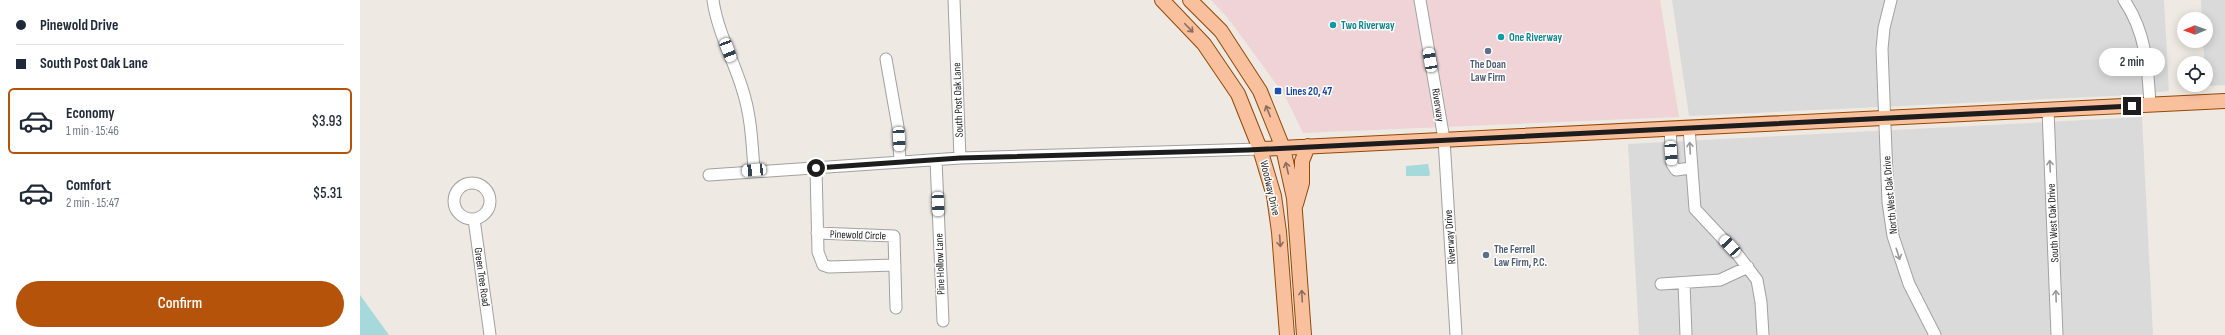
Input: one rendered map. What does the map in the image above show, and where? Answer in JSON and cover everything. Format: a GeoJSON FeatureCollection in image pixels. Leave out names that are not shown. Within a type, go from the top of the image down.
{"type":"FeatureCollection","features":[{"type":"Feature","properties":{"kind":"main road","name":"Woodway Drive"},"geometry":{"type":"LineString","coordinates":[[1162,0],[1204,44],[1238,94],[1260,149],[1275,202],[1287,335]]}},
{"type":"Feature","properties":{"kind":"main road","name":"Woodway Drive"},"geometry":{"type":"LineString","coordinates":[[1190,0],[1221,30],[1260,91],[1283,148],[1295,208],[1304,335]]}},
{"type":"Feature","properties":{"kind":"main road"},"geometry":{"type":"LineString","coordinates":[[1260,149],[2225,102]]}},
{"type":"Feature","properties":{"kind":"main road"},"geometry":{"type":"LineString","coordinates":[[1295,208],[1302,183],[1302,161],[1308,146]]}},
{"type":"Feature","properties":{"kind":"street"},"geometry":{"type":"LineString","coordinates":[[712,0],[718,24],[748,111],[754,170]]}},
{"type":"Feature","properties":{"kind":"street","name":"South Post Oak Lane"},"geometry":{"type":"LineString","coordinates":[[954,0],[960,158]]}},
{"type":"Feature","properties":{"kind":"street","name":"Riverway"},"geometry":{"type":"LineString","coordinates":[[1420,0],[1444,140]]}},
{"type":"Feature","properties":{"kind":"street","name":"North West Oak Drive"},"geometry":{"type":"LineString","coordinates":[[1891,0],[1884,28],[1882,49],[1888,202],[1893,236],[1909,284],[1935,335]]}},
{"type":"Feature","properties":{"kind":"street"},"geometry":{"type":"LineString","coordinates":[[2124,0],[2131,10],[2145,46],[2148,67],[2150,105]]}},
{"type":"Feature","properties":{"kind":"street"},"geometry":{"type":"LineString","coordinates":[[886,59],[898,127],[900,162]]}},
{"type":"Feature","properties":{"kind":"street","name":"South West Oak Drive"},"geometry":{"type":"LineString","coordinates":[[2048,110],[2058,335]]}},
{"type":"Feature","properties":{"kind":"street"},"geometry":{"type":"LineString","coordinates":[[1670,128],[1672,164],[1676,170],[1692,168]]}},
{"type":"Feature","properties":{"kind":"street"},"geometry":{"type":"LineString","coordinates":[[1690,128],[1695,209],[1748,267],[1757,280],[1761,302],[1763,335]]}},
{"type":"Feature","properties":{"kind":"street","name":"Riverway Drive"},"geometry":{"type":"LineString","coordinates":[[1444,140],[1456,335]]}},
{"type":"Feature","properties":{"kind":"street"},"geometry":{"type":"LineString","coordinates":[[709,175],[754,170],[816,168],[960,158],[1260,149]]}},
{"type":"Feature","properties":{"kind":"street","name":"Pine Hollow Lane"},"geometry":{"type":"LineString","coordinates":[[936,160],[943,321]]}},
{"type":"Feature","properties":{"kind":"street","name":"Pinewold Circle"},"geometry":{"type":"LineString","coordinates":[[816,168],[817,233],[820,259],[823,265],[829,267],[895,266]]}},
{"type":"Feature","properties":{"kind":"street","name":"Green Tree Road"},"geometry":{"type":"LineString","coordinates":[[474,219],[490,335]]}},
{"type":"Feature","properties":{"kind":"street","name":"Pinewold Circle"},"geometry":{"type":"LineString","coordinates":[[817,233],[894,236],[896,308]]}},
{"type":"Feature","properties":{"kind":"street"},"geometry":{"type":"LineString","coordinates":[[1661,284],[1720,280],[1748,267]]}},
{"type":"Feature","properties":{"kind":"street"},"geometry":{"type":"LineString","coordinates":[[1684,283],[1686,335]]}},
{"type":"Feature","properties":{"kind":"shaded area"},"geometry":{"type":"Polygon","coordinates":[[[1211,0],[1660,0],[1679,117],[1303,133],[1285,96],[1227,17],[1211,0]]]}},
{"type":"Feature","properties":{"kind":"shaded area"},"geometry":{"type":"Polygon","coordinates":[[[1672,0],[2164,0],[2169,91],[2132,95],[1689,116],[1672,0]]]}},
{"type":"Feature","properties":{"kind":"shaded area"},"geometry":{"type":"Polygon","coordinates":[[[2201,0],[2225,0],[2225,85],[2213,86],[2213,56],[2204,56],[2203,48],[2213,48],[2213,12],[2202,12],[2201,0]]]}},
{"type":"Feature","properties":{"kind":"shaded area"},"geometry":{"type":"Polygon","coordinates":[[[2142,117],[2153,335],[1639,335],[1628,144],[2142,117]]]}},
{"type":"Feature","properties":{"kind":"water"},"geometry":{"type":"Polygon","coordinates":[[[1428,164],[1429,176],[1406,176],[1406,166],[1428,164]]]}},
{"type":"Feature","properties":{"kind":"water"},"geometry":{"type":"Polygon","coordinates":[[[360,295],[389,335],[360,335],[360,295]]]}},
{"type":"Feature","properties":{"kind":"place","name":"Two Riverway"},"geometry":{"type":"Point","coordinates":[1333,25]}},
{"type":"Feature","properties":{"kind":"place","name":"One Riverway"},"geometry":{"type":"Point","coordinates":[1501,37]}},
{"type":"Feature","properties":{"kind":"place","name":"The Doan Law Firm"},"geometry":{"type":"Point","coordinates":[1488,51]}},
{"type":"Feature","properties":{"kind":"place","name":"Lines 20, 47"},"geometry":{"type":"Point","coordinates":[1278,91]}},
{"type":"Feature","properties":{"kind":"place","name":"The Ferrell Law Firm, P.C."},"geometry":{"type":"Point","coordinates":[1486,255]}},
{"type":"Feature","properties":{"kind":"route"},"geometry":{"type":"LineString","coordinates":[[816,168],[960,158],[1248,150],[1300,146],[2132,106]]}}]}
